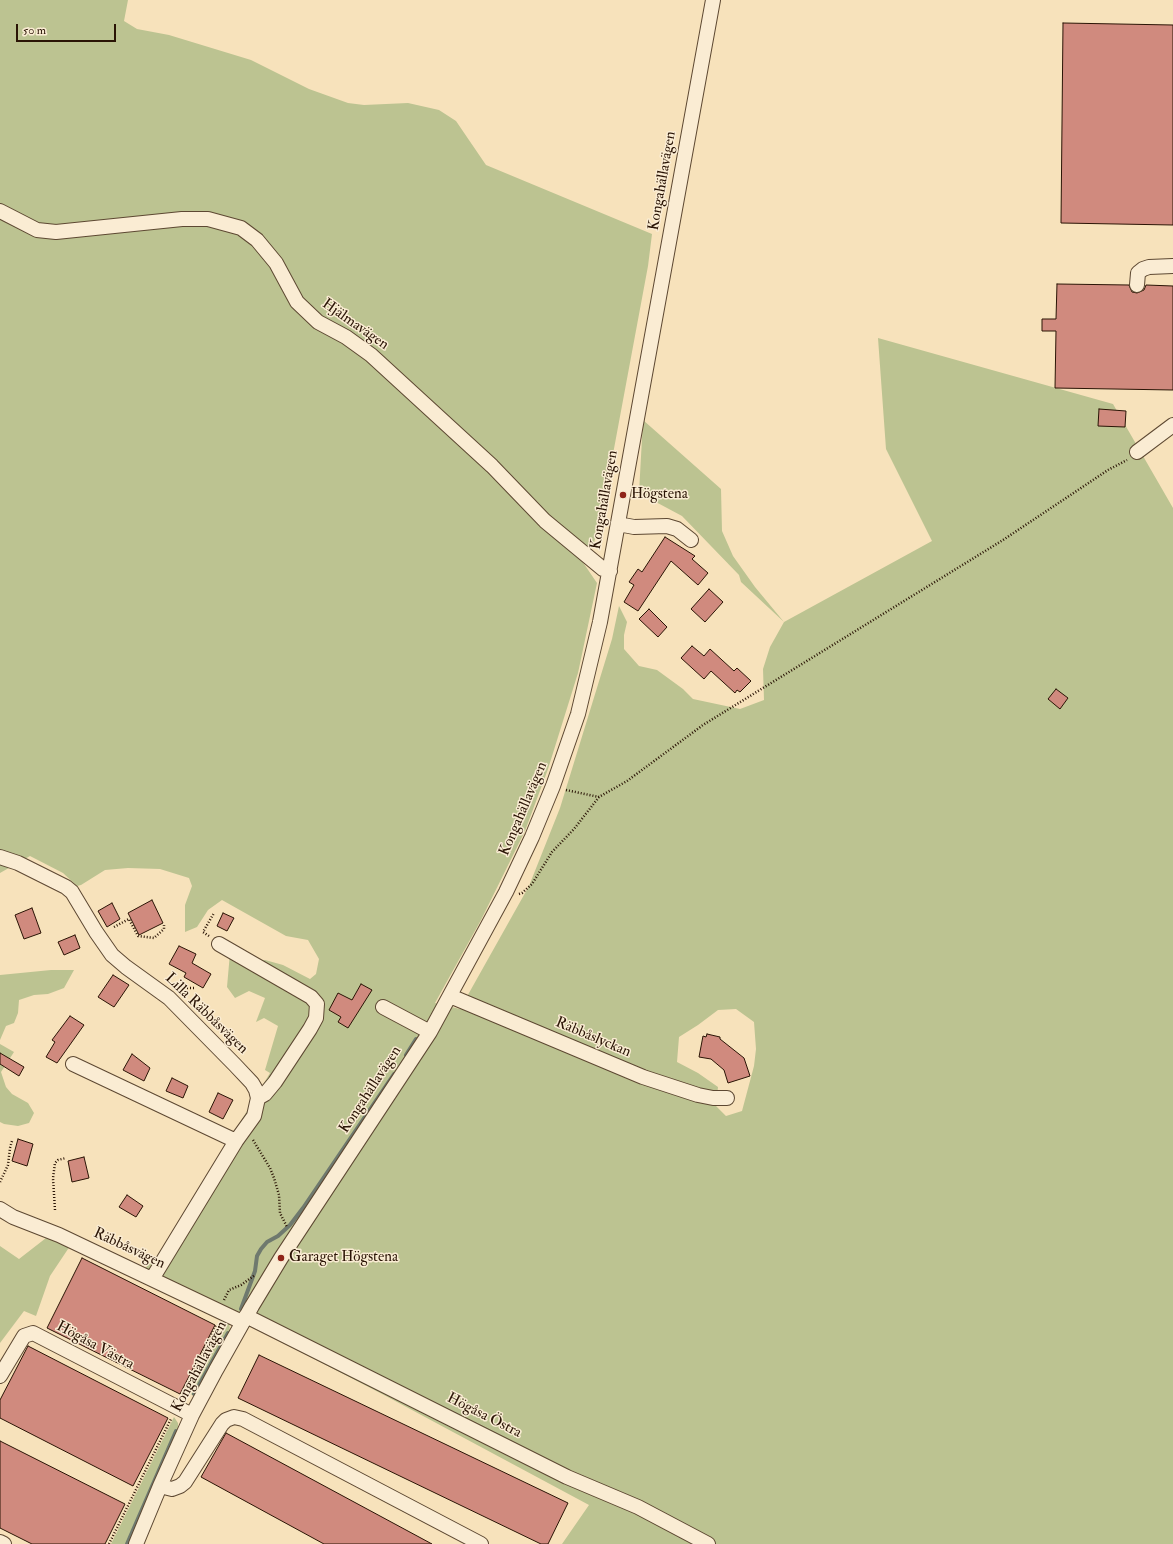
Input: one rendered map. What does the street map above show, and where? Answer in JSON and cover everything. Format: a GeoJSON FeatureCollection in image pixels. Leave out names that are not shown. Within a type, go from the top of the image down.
{"type":"FeatureCollection","features":[{"type":"Feature","properties":{"kind":"street","name":"Kongahällavägen"},"geometry":{"type":"LineString","coordinates":[[136,1544],[192,1415],[244,1319],[281,1258],[430,1032],[506,892],[532,837],[553,786],[578,714],[590,667],[610,571],[713,0]]}},
{"type":"Feature","properties":{"kind":"street","name":"Hjälmavägen"},"geometry":{"type":"LineString","coordinates":[[0,211],[37,230],[56,232],[182,219],[208,219],[241,228],[257,240],[276,263],[297,302],[318,322],[346,337],[371,355],[492,466],[545,521],[603,569],[610,571]]}},
{"type":"Feature","properties":{"kind":"street"},"geometry":{"type":"LineString","coordinates":[[1137,285],[1138,273],[1143,269],[1149,267],[1173,266]]}},
{"type":"Feature","properties":{"kind":"street"},"geometry":{"type":"LineString","coordinates":[[1137,452],[1173,425]]}},
{"type":"Feature","properties":{"kind":"street"},"geometry":{"type":"LineString","coordinates":[[618,524],[634,527],[668,526],[677,529],[691,540]]}},
{"type":"Feature","properties":{"kind":"street","name":"Lilla Räbbåsvägen"},"geometry":{"type":"LineString","coordinates":[[0,856],[18,863],[66,887],[72,892],[101,940],[112,955],[169,998],[252,1082],[258,1098]]}},
{"type":"Feature","properties":{"kind":"street"},"geometry":{"type":"LineString","coordinates":[[152,1278],[236,1141],[254,1116],[258,1098],[265,1094],[275,1082],[316,1018],[316,1004],[310,997],[219,944]]}},
{"type":"Feature","properties":{"kind":"street","name":"Räbbåslyckan"},"geometry":{"type":"LineString","coordinates":[[450,996],[643,1077],[698,1096],[727,1098]]}},
{"type":"Feature","properties":{"kind":"street"},"geometry":{"type":"LineString","coordinates":[[383,1007],[430,1032]]}},
{"type":"Feature","properties":{"kind":"street"},"geometry":{"type":"LineString","coordinates":[[74,1064],[236,1141]]}},
{"type":"Feature","properties":{"kind":"street","name":"Räbbåsvägen"},"geometry":{"type":"LineString","coordinates":[[0,1209],[13,1217],[59,1235],[244,1319]]}},
{"type":"Feature","properties":{"kind":"street","name":"Högåsa Östra"},"geometry":{"type":"LineString","coordinates":[[244,1319],[566,1477],[638,1507],[708,1544]]}},
{"type":"Feature","properties":{"kind":"street","name":"Högåsa Västra"},"geometry":{"type":"LineString","coordinates":[[0,1376],[24,1336],[33,1333],[192,1415]]}},
{"type":"Feature","properties":{"kind":"street"},"geometry":{"type":"LineString","coordinates":[[160,1486],[172,1489],[185,1482],[222,1424],[226,1420],[234,1417],[243,1419],[481,1544]]}},
{"type":"Feature","properties":{"kind":"street"},"geometry":{"type":"LineString","coordinates":[[0,1542],[4,1544]]}},
{"type":"Feature","properties":{"kind":"path"},"geometry":{"type":"LineString","coordinates":[[506,892],[515,895],[522,893],[532,884],[552,852],[600,798],[627,781],[704,725],[1003,540],[1108,470],[1123,463],[1137,452]]}},
{"type":"Feature","properties":{"kind":"path"},"geometry":{"type":"LineString","coordinates":[[553,786],[600,798]]}},
{"type":"Feature","properties":{"kind":"path"},"geometry":{"type":"LineString","coordinates":[[214,913],[203,932],[219,944]]}},
{"type":"Feature","properties":{"kind":"path"},"geometry":{"type":"LineString","coordinates":[[114,927],[129,918],[138,936],[154,938],[164,929],[164,925]]}},
{"type":"Feature","properties":{"kind":"path"},"geometry":{"type":"LineString","coordinates":[[246,1127],[274,1178],[279,1195],[280,1213],[285,1225]]}},
{"type":"Feature","properties":{"kind":"path"},"geometry":{"type":"LineString","coordinates":[[0,1182],[8,1165],[12,1141]]}},
{"type":"Feature","properties":{"kind":"path"},"geometry":{"type":"LineString","coordinates":[[55,1210],[53,1201],[53,1169],[56,1161],[66,1158]]}},
{"type":"Feature","properties":{"kind":"path"},"geometry":{"type":"LineString","coordinates":[[241,1285],[260,1272]]}},
{"type":"Feature","properties":{"kind":"green space"},"geometry":{"type":"Polygon","coordinates":[[[0,0],[128,0],[124,21],[137,29],[169,35],[251,60],[309,89],[348,103],[364,105],[408,103],[439,110],[456,121],[486,165],[652,234],[648,266],[605,497],[594,543],[582,561],[597,583],[578,673],[548,769],[525,831],[481,920],[435,1003],[460,1009],[529,886],[560,808],[612,639],[619,606],[627,622],[624,635],[624,649],[639,666],[657,670],[683,689],[693,699],[740,709],[764,700],[763,669],[770,647],[784,622],[932,541],[886,449],[878,338],[1113,404],[1173,508],[1173,1544],[562,1544],[589,1505],[145,1268],[161,1253],[270,1073],[265,1070],[278,1026],[264,1018],[256,1022],[265,998],[249,991],[235,998],[227,987],[230,953],[256,961],[265,960],[283,965],[310,979],[316,974],[319,959],[308,940],[286,936],[222,900],[208,910],[197,927],[185,932],[185,905],[192,886],[189,878],[160,869],[128,868],[105,870],[77,886],[63,873],[30,856],[0,873],[0,0]],[[736,1009],[718,1010],[679,1037],[677,1062],[698,1073],[718,1087],[716,1106],[726,1116],[742,1111],[754,1066],[756,1049],[754,1022],[736,1009]]]}},
{"type":"Feature","properties":{"kind":"green space"},"geometry":{"type":"Polygon","coordinates":[[[643,420],[721,489],[722,531],[733,556],[755,587],[784,622],[741,582],[739,575],[682,516],[639,493],[643,420]]]}},
{"type":"Feature","properties":{"kind":"green space"},"geometry":{"type":"Polygon","coordinates":[[[51,970],[74,970],[64,988],[48,994],[34,995],[19,1000],[18,1013],[14,1023],[6,1026],[0,1040],[0,975],[51,970]]]}},
{"type":"Feature","properties":{"kind":"green space"},"geometry":{"type":"Polygon","coordinates":[[[0,1044],[14,1052],[1,1072],[6,1087],[12,1094],[28,1103],[34,1113],[29,1123],[18,1126],[0,1122],[0,1044]]]}},
{"type":"Feature","properties":{"kind":"green space"},"geometry":{"type":"Polygon","coordinates":[[[46,1238],[70,1246],[50,1276],[36,1316],[24,1311],[0,1343],[0,1246],[19,1259],[46,1238]]]}},
{"type":"Feature","properties":{"kind":"green space"},"geometry":{"type":"Polygon","coordinates":[[[224,1316],[229,1321],[230,1331],[196,1394],[187,1395],[185,1394],[224,1316]]]}},
{"type":"Feature","properties":{"kind":"green space"},"geometry":{"type":"Polygon","coordinates":[[[174,1417],[178,1423],[178,1429],[153,1484],[129,1544],[111,1544],[174,1417]]]}},
{"type":"Feature","properties":{"kind":"building"},"geometry":{"type":"Polygon","coordinates":[[[1063,23],[1173,25],[1173,225],[1061,223],[1063,23]]]}},
{"type":"Feature","properties":{"kind":"building"},"geometry":{"type":"Polygon","coordinates":[[[1057,284],[1129,285],[1132,292],[1137,293],[1144,290],[1146,285],[1173,286],[1173,390],[1055,388],[1056,331],[1042,331],[1042,319],[1056,319],[1057,284]]]}},
{"type":"Feature","properties":{"kind":"building"},"geometry":{"type":"Polygon","coordinates":[[[1099,409],[1126,411],[1125,427],[1098,426],[1099,409]]]}},
{"type":"Feature","properties":{"kind":"building"},"geometry":{"type":"Polygon","coordinates":[[[665,537],[695,556],[692,559],[708,573],[698,585],[671,561],[638,611],[624,602],[634,585],[629,582],[638,569],[642,572],[665,537]]]}},
{"type":"Feature","properties":{"kind":"building"},"geometry":{"type":"Polygon","coordinates":[[[709,589],[723,602],[705,622],[691,609],[709,589]]]}},
{"type":"Feature","properties":{"kind":"building"},"geometry":{"type":"Polygon","coordinates":[[[649,609],[667,627],[658,637],[639,619],[649,609]]]}},
{"type":"Feature","properties":{"kind":"building"},"geometry":{"type":"Polygon","coordinates":[[[692,646],[704,656],[710,649],[734,671],[737,668],[751,681],[740,692],[737,690],[735,693],[711,671],[704,679],[681,658],[692,646]]]}},
{"type":"Feature","properties":{"kind":"building"},"geometry":{"type":"Polygon","coordinates":[[[1056,689],[1068,698],[1060,709],[1048,699],[1056,689]]]}},
{"type":"Feature","properties":{"kind":"building"},"geometry":{"type":"Polygon","coordinates":[[[152,900],[163,923],[139,935],[128,913],[152,900]]]}},
{"type":"Feature","properties":{"kind":"building"},"geometry":{"type":"Polygon","coordinates":[[[112,903],[120,919],[107,927],[98,911],[112,903]]]}},
{"type":"Feature","properties":{"kind":"building"},"geometry":{"type":"Polygon","coordinates":[[[32,908],[41,933],[24,939],[15,915],[32,908]]]}},
{"type":"Feature","properties":{"kind":"building"},"geometry":{"type":"Polygon","coordinates":[[[223,913],[234,918],[227,931],[217,926],[223,913]]]}},
{"type":"Feature","properties":{"kind":"building"},"geometry":{"type":"Polygon","coordinates":[[[75,935],[80,948],[64,955],[58,942],[75,935]]]}},
{"type":"Feature","properties":{"kind":"building"},"geometry":{"type":"Polygon","coordinates":[[[179,946],[196,954],[192,963],[211,974],[203,988],[184,977],[186,973],[169,964],[179,946]]]}},
{"type":"Feature","properties":{"kind":"building"},"geometry":{"type":"Polygon","coordinates":[[[113,975],[129,985],[114,1007],[98,997],[113,975]]]}},
{"type":"Feature","properties":{"kind":"building"},"geometry":{"type":"Polygon","coordinates":[[[361,984],[372,990],[348,1028],[338,1022],[341,1017],[329,1010],[338,993],[352,1000],[361,984]]]}},
{"type":"Feature","properties":{"kind":"building"},"geometry":{"type":"Polygon","coordinates":[[[70,1016],[84,1025],[57,1063],[46,1057],[55,1042],[52,1040],[70,1016]]]}},
{"type":"Feature","properties":{"kind":"building"},"geometry":{"type":"Polygon","coordinates":[[[707,1034],[720,1037],[720,1039],[744,1058],[750,1076],[728,1083],[724,1070],[711,1059],[699,1057],[703,1036],[706,1037],[707,1034]]]}},
{"type":"Feature","properties":{"kind":"building"},"geometry":{"type":"Polygon","coordinates":[[[0,1053],[24,1067],[19,1076],[0,1064],[0,1053]]]}},
{"type":"Feature","properties":{"kind":"building"},"geometry":{"type":"Polygon","coordinates":[[[132,1054],[150,1068],[144,1081],[123,1070],[132,1054]]]}},
{"type":"Feature","properties":{"kind":"building"},"geometry":{"type":"Polygon","coordinates":[[[172,1078],[188,1086],[183,1098],[166,1091],[172,1078]]]}},
{"type":"Feature","properties":{"kind":"building"},"geometry":{"type":"Polygon","coordinates":[[[218,1093],[233,1100],[223,1119],[209,1112],[218,1093]]]}},
{"type":"Feature","properties":{"kind":"building"},"geometry":{"type":"Polygon","coordinates":[[[18,1139],[33,1144],[27,1166],[12,1161],[18,1139]]]}},
{"type":"Feature","properties":{"kind":"building"},"geometry":{"type":"Polygon","coordinates":[[[84,1157],[89,1178],[72,1182],[68,1161],[84,1157]]]}},
{"type":"Feature","properties":{"kind":"building"},"geometry":{"type":"Polygon","coordinates":[[[127,1195],[143,1206],[136,1217],[119,1207],[127,1195]]]}},
{"type":"Feature","properties":{"kind":"building"},"geometry":{"type":"Polygon","coordinates":[[[82,1258],[215,1325],[180,1394],[47,1328],[82,1258]]]}},
{"type":"Feature","properties":{"kind":"building"},"geometry":{"type":"Polygon","coordinates":[[[28,1346],[168,1418],[133,1486],[0,1418],[0,1400],[28,1346]]]}},
{"type":"Feature","properties":{"kind":"building"},"geometry":{"type":"Polygon","coordinates":[[[259,1355],[568,1503],[548,1544],[541,1544],[238,1398],[259,1355]]]}},
{"type":"Feature","properties":{"kind":"building"},"geometry":{"type":"Polygon","coordinates":[[[226,1433],[432,1544],[324,1544],[201,1477],[226,1433]]]}},
{"type":"Feature","properties":{"kind":"building"},"geometry":{"type":"Polygon","coordinates":[[[0,1441],[125,1504],[105,1544],[32,1544],[0,1528],[0,1441]]]}},
{"type":"Feature","properties":{"kind":"waterway"},"geometry":{"type":"LineString","coordinates":[[406,1055],[416,1039]]}},
{"type":"Feature","properties":{"kind":"waterway"},"geometry":{"type":"LineString","coordinates":[[241,1309],[255,1271],[257,1256],[261,1249],[267,1242],[278,1236],[290,1225],[303,1208],[394,1074]]}},
{"type":"Feature","properties":{"kind":"waterway"},"geometry":{"type":"LineString","coordinates":[[194,1394],[228,1333]]}},
{"type":"Feature","properties":{"kind":"waterway"},"geometry":{"type":"LineString","coordinates":[[127,1544],[176,1431]]}},
{"type":"Feature","properties":{"kind":"place","name":"Högstena"},"geometry":{"type":"Point","coordinates":[623,495]}},
{"type":"Feature","properties":{"kind":"place","name":"Garaget Högstena"},"geometry":{"type":"Point","coordinates":[281,1258]}}]}
